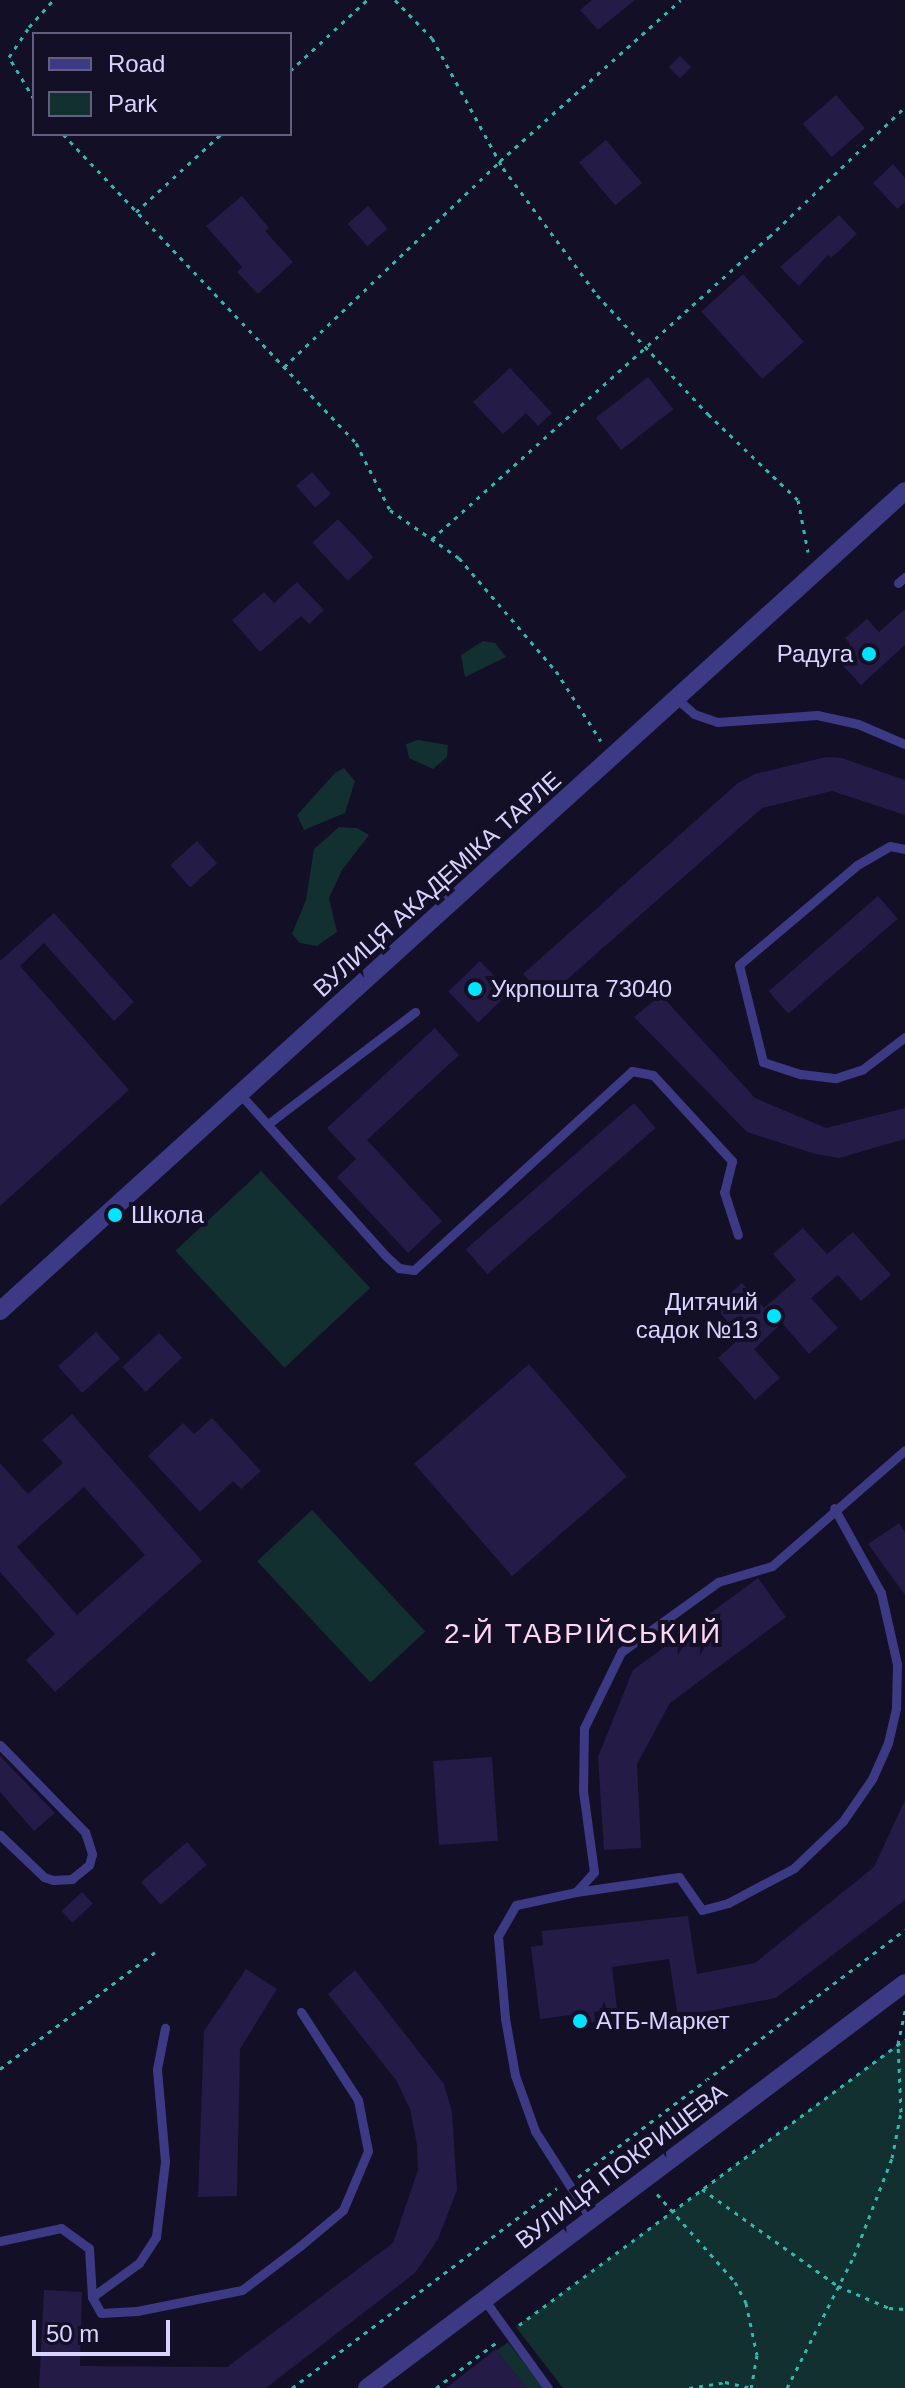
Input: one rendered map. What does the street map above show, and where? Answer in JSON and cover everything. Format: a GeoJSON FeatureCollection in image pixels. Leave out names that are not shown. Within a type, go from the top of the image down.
{"type":"FeatureCollection","features":[{"type":"Feature","properties":{"kind":"street","name":"ВУЛИЦЯ АКАДЕМІКА ТАРЛЕ"},"geometry":{"type":"LineString","coordinates":[[0,1311],[905,491]]}},
{"type":"Feature","properties":{"kind":"street","name":"ВУЛИЦЯ ПОКРИШЕВА"},"geometry":{"type":"LineString","coordinates":[[367,2388],[905,1983]]}},
{"type":"Feature","properties":{"kind":"lane"},"geometry":{"type":"LineString","coordinates":[[677,699],[694,714],[717,722],[817,715],[858,724],[905,744]]}},
{"type":"Feature","properties":{"kind":"lane"},"geometry":{"type":"LineString","coordinates":[[905,849],[890,846],[856,866],[739,965],[763,1062],[801,1074],[836,1078],[863,1069],[905,1037]]}},
{"type":"Feature","properties":{"kind":"lane"},"geometry":{"type":"LineString","coordinates":[[268,1124],[415,1012]]}},
{"type":"Feature","properties":{"kind":"lane"},"geometry":{"type":"LineString","coordinates":[[240,1094],[387,1257],[399,1268],[414,1270],[632,1071],[653,1075],[732,1161],[724,1192],[738,1235]]}},
{"type":"Feature","properties":{"kind":"lane"},"geometry":{"type":"LineString","coordinates":[[576,1892],[594,1872],[583,1791],[584,1728],[621,1652],[718,1582],[772,1566],[834,1508],[905,1450]]}},
{"type":"Feature","properties":{"kind":"lane"},"geometry":{"type":"LineString","coordinates":[[591,2219],[535,2131],[515,2075],[505,2018],[498,1936],[516,1905],[576,1892],[679,1877],[702,1910],[728,1903],[794,1868],[843,1821],[872,1779],[888,1743],[896,1708],[897,1664],[881,1593],[834,1508]]}},
{"type":"Feature","properties":{"kind":"lane"},"geometry":{"type":"LineString","coordinates":[[0,1745],[85,1832],[92,1854],[89,1865],[72,1879],[53,1880],[44,1877],[0,1835]]}},
{"type":"Feature","properties":{"kind":"lane"},"geometry":{"type":"LineString","coordinates":[[0,2241],[61,2228],[89,2248],[92,2297],[101,2313],[137,2311],[242,2290],[343,2210],[368,2151],[358,2100],[301,2012]]}},
{"type":"Feature","properties":{"kind":"lane"},"geometry":{"type":"LineString","coordinates":[[92,2297],[139,2263],[156,2237],[165,2161],[157,2069],[165,2028]]}},
{"type":"Feature","properties":{"kind":"lane"},"geometry":{"type":"LineString","coordinates":[[483,2298],[548,2388]]}},
{"type":"Feature","properties":{"kind":"path"},"geometry":{"type":"LineString","coordinates":[[32,96],[9,57],[53,0]]}},
{"type":"Feature","properties":{"kind":"path"},"geometry":{"type":"LineString","coordinates":[[292,69],[367,0]]}},
{"type":"Feature","properties":{"kind":"path"},"geometry":{"type":"LineString","coordinates":[[395,0],[432,38],[500,161],[597,295],[645,348],[798,500],[812,573]]}},
{"type":"Feature","properties":{"kind":"path"},"geometry":{"type":"LineString","coordinates":[[284,367],[500,161],[681,0]]}},
{"type":"Feature","properties":{"kind":"path"},"geometry":{"type":"LineString","coordinates":[[432,539],[645,348],[905,107]]}},
{"type":"Feature","properties":{"kind":"path"},"geometry":{"type":"LineString","coordinates":[[65,136],[356,443],[390,510],[459,558],[556,671],[612,758]]}},
{"type":"Feature","properties":{"kind":"path"},"geometry":{"type":"LineString","coordinates":[[136,212],[219,136]]}},
{"type":"Feature","properties":{"kind":"path"},"geometry":{"type":"LineString","coordinates":[[292,2388],[568,2183],[593,2168],[905,1930]]}},
{"type":"Feature","properties":{"kind":"path"},"geometry":{"type":"LineString","coordinates":[[0,2069],[155,1952]]}},
{"type":"Feature","properties":{"kind":"path"},"geometry":{"type":"LineString","coordinates":[[787,2388],[838,2286],[892,2158],[901,2112],[898,2044],[905,2010]]}},
{"type":"Feature","properties":{"kind":"path"},"geometry":{"type":"LineString","coordinates":[[436,2388],[905,2039]]}},
{"type":"Feature","properties":{"kind":"path"},"geometry":{"type":"LineString","coordinates":[[899,2067],[905,2072]]}},
{"type":"Feature","properties":{"kind":"path"},"geometry":{"type":"LineString","coordinates":[[644,2179],[735,2282],[746,2303],[757,2355],[751,2388],[725,2382],[689,2388]]}},
{"type":"Feature","properties":{"kind":"path"},"geometry":{"type":"LineString","coordinates":[[702,2189],[838,2286],[889,2308],[905,2309]]}},
{"type":"Feature","properties":{"kind":"green space"},"geometry":{"type":"Polygon","coordinates":[[[483,641],[495,643],[506,657],[465,677],[461,655],[483,641]]]}},
{"type":"Feature","properties":{"kind":"green space"},"geometry":{"type":"Polygon","coordinates":[[[418,740],[448,745],[447,757],[433,769],[409,758],[406,744],[418,740]]]}},
{"type":"Feature","properties":{"kind":"green space"},"geometry":{"type":"Polygon","coordinates":[[[344,768],[355,781],[345,813],[304,830],[297,815],[335,773],[344,768]]]}},
{"type":"Feature","properties":{"kind":"green space"},"geometry":{"type":"Polygon","coordinates":[[[339,827],[357,828],[369,835],[342,870],[329,898],[337,932],[317,946],[300,943],[292,934],[306,900],[314,849],[339,827]]]}},
{"type":"Feature","properties":{"kind":"green space"},"geometry":{"type":"Polygon","coordinates":[[[261,1171],[370,1288],[285,1368],[175,1251],[261,1171]]]}},
{"type":"Feature","properties":{"kind":"green space"},"geometry":{"type":"Polygon","coordinates":[[[312,1510],[425,1631],[370,1683],[257,1561],[312,1510]]]}},
{"type":"Feature","properties":{"kind":"green space"},"geometry":{"type":"Polygon","coordinates":[[[905,2039],[905,2388],[563,2388],[516,2327],[905,2039]]]}},
{"type":"Feature","properties":{"kind":"green space"},"geometry":{"type":"Polygon","coordinates":[[[508,2342],[543,2388],[447,2388],[508,2342]]]}},
{"type":"Feature","properties":{"kind":"building"},"geometry":{"type":"Polygon","coordinates":[[[592,0],[635,0],[598,30],[580,10],[592,0]]]}},
{"type":"Feature","properties":{"kind":"building"},"geometry":{"type":"Polygon","coordinates":[[[680,56],[691,67],[680,79],[669,67],[680,56]]]}},
{"type":"Feature","properties":{"kind":"building"},"geometry":{"type":"Polygon","coordinates":[[[836,95],[865,128],[832,157],[803,124],[836,95]]]}},
{"type":"Feature","properties":{"kind":"building"},"geometry":{"type":"Polygon","coordinates":[[[606,140],[642,183],[615,205],[579,162],[606,140]]]}},
{"type":"Feature","properties":{"kind":"building"},"geometry":{"type":"Polygon","coordinates":[[[893,164],[905,178],[905,202],[897,209],[873,183],[893,164]]]}},
{"type":"Feature","properties":{"kind":"building"},"geometry":{"type":"Polygon","coordinates":[[[242,196],[269,228],[265,231],[293,262],[258,294],[237,272],[242,267],[206,226],[242,196]]]}},
{"type":"Feature","properties":{"kind":"building"},"geometry":{"type":"Polygon","coordinates":[[[368,206],[388,229],[367,246],[348,224],[368,206]]]}},
{"type":"Feature","properties":{"kind":"building"},"geometry":{"type":"Polygon","coordinates":[[[839,215],[857,234],[831,258],[828,255],[799,286],[780,267],[839,215]]]}},
{"type":"Feature","properties":{"kind":"building"},"geometry":{"type":"Polygon","coordinates":[[[743,274],[804,342],[762,379],[701,311],[743,274]]]}},
{"type":"Feature","properties":{"kind":"building"},"geometry":{"type":"Polygon","coordinates":[[[510,368],[552,413],[538,426],[526,413],[503,434],[473,402],[510,368]]]}},
{"type":"Feature","properties":{"kind":"building"},"geometry":{"type":"Polygon","coordinates":[[[648,377],[673,409],[621,450],[596,418],[648,377]]]}},
{"type":"Feature","properties":{"kind":"building"},"geometry":{"type":"Polygon","coordinates":[[[312,472],[331,494],[315,508],[296,486],[312,472]]]}},
{"type":"Feature","properties":{"kind":"building"},"geometry":{"type":"Polygon","coordinates":[[[338,519],[373,557],[348,581],[312,543],[338,519]]]}},
{"type":"Feature","properties":{"kind":"building"},"geometry":{"type":"Polygon","coordinates":[[[297,582],[324,610],[309,624],[301,616],[260,652],[232,620],[264,592],[274,603],[297,582]]]}},
{"type":"Feature","properties":{"kind":"building"},"geometry":{"type":"Polygon","coordinates":[[[905,609],[905,645],[861,685],[836,658],[850,644],[845,638],[867,619],[879,632],[905,609]]]}},
{"type":"Feature","properties":{"kind":"building"},"geometry":{"type":"Polygon","coordinates":[[[826,757],[842,758],[905,780],[905,815],[832,791],[762,808],[546,998],[523,974],[738,783],[755,774],[826,757]]]}},
{"type":"Feature","properties":{"kind":"building"},"geometry":{"type":"Polygon","coordinates":[[[197,841],[217,863],[190,887],[170,865],[197,841]]]}},
{"type":"Feature","properties":{"kind":"building"},"geometry":{"type":"Polygon","coordinates":[[[878,896],[898,919],[788,1014],[769,991],[878,896]]]}},
{"type":"Feature","properties":{"kind":"building"},"geometry":{"type":"Polygon","coordinates":[[[54,913],[134,1002],[114,1021],[44,943],[20,966],[129,1090],[0,1206],[0,961],[54,913]]]}},
{"type":"Feature","properties":{"kind":"building"},"geometry":{"type":"Polygon","coordinates":[[[480,961],[510,992],[478,1022],[448,992],[480,961]]]}},
{"type":"Feature","properties":{"kind":"building"},"geometry":{"type":"Polygon","coordinates":[[[661,995],[755,1098],[826,1128],[905,1108],[905,1139],[839,1158],[815,1154],[747,1132],[634,1017],[661,995]]]}},
{"type":"Feature","properties":{"kind":"building"},"geometry":{"type":"Polygon","coordinates":[[[435,1028],[459,1055],[367,1140],[442,1221],[408,1253],[337,1177],[356,1159],[327,1128],[435,1028]]]}},
{"type":"Feature","properties":{"kind":"building"},"geometry":{"type":"Polygon","coordinates":[[[634,1103],[656,1128],[487,1274],[466,1249],[634,1103]]]}},
{"type":"Feature","properties":{"kind":"building","name":"Дитячий садок №13"},"geometry":{"type":"Polygon","coordinates":[[[803,1228],[827,1254],[853,1232],[891,1275],[861,1301],[838,1275],[811,1298],[838,1328],[809,1354],[782,1323],[754,1349],[780,1378],[755,1400],[718,1358],[741,1337],[715,1307],[742,1283],[764,1308],[796,1280],[773,1254],[803,1228]]]}},
{"type":"Feature","properties":{"kind":"building"},"geometry":{"type":"Polygon","coordinates":[[[96,1332],[120,1359],[82,1393],[58,1366],[96,1332]]]}},
{"type":"Feature","properties":{"kind":"building"},"geometry":{"type":"Polygon","coordinates":[[[159,1333],[182,1358],[146,1392],[122,1367],[159,1333]]]}},
{"type":"Feature","properties":{"kind":"building"},"geometry":{"type":"Polygon","coordinates":[[[529,1364],[627,1476],[512,1576],[414,1464],[529,1364]]]}},
{"type":"Feature","properties":{"kind":"building"},"geometry":{"type":"Polygon","coordinates":[[[72,1414],[202,1561],[55,1692],[26,1660],[55,1634],[0,1572],[0,1463],[28,1494],[63,1463],[42,1440],[72,1414]],[[84,1487],[17,1547],[77,1615],[145,1555],[84,1487]]]}},
{"type":"Feature","properties":{"kind":"building"},"geometry":{"type":"Polygon","coordinates":[[[212,1418],[261,1471],[241,1489],[233,1481],[200,1512],[148,1456],[183,1423],[194,1434],[212,1418]]]}},
{"type":"Feature","properties":{"kind":"building"},"geometry":{"type":"Polygon","coordinates":[[[899,1523],[905,1532],[905,1595],[868,1544],[899,1523]]]}},
{"type":"Feature","properties":{"kind":"building"},"geometry":{"type":"Polygon","coordinates":[[[758,1578],[786,1617],[670,1703],[637,1764],[641,1848],[604,1850],[598,1757],[633,1670],[758,1578]]]}},
{"type":"Feature","properties":{"kind":"building"},"geometry":{"type":"Polygon","coordinates":[[[0,1756],[55,1813],[34,1831],[0,1792],[0,1756]]]}},
{"type":"Feature","properties":{"kind":"building"},"geometry":{"type":"Polygon","coordinates":[[[492,1757],[498,1841],[439,1845],[433,1761],[492,1757]]]}},
{"type":"Feature","properties":{"kind":"building"},"geometry":{"type":"Polygon","coordinates":[[[905,1800],[905,1900],[776,1998],[678,2017],[669,1959],[612,1967],[617,2009],[594,2012],[595,2022],[571,2025],[570,2015],[540,2019],[531,1947],[543,1945],[542,1931],[688,1916],[697,1974],[755,1963],[874,1867],[905,1800]]]}},
{"type":"Feature","properties":{"kind":"building"},"geometry":{"type":"Polygon","coordinates":[[[187,1842],[207,1865],[161,1905],[141,1882],[187,1842]]]}},
{"type":"Feature","properties":{"kind":"building"},"geometry":{"type":"Polygon","coordinates":[[[82,1892],[93,1904],[72,1923],[62,1911],[82,1892]]]}},
{"type":"Feature","properties":{"kind":"building"},"geometry":{"type":"Polygon","coordinates":[[[246,1969],[277,1989],[240,2049],[237,2196],[198,2197],[204,2031],[246,1969]]]}},
{"type":"Feature","properties":{"kind":"building"},"geometry":{"type":"Polygon","coordinates":[[[355,1970],[444,2084],[452,2112],[457,2190],[438,2239],[415,2273],[266,2388],[39,2388],[44,2290],[82,2292],[80,2366],[227,2367],[393,2243],[418,2170],[417,2145],[410,2109],[396,2080],[328,1994],[355,1970]]]}},
{"type":"Feature","properties":{"kind":"building"},"geometry":{"type":"Polygon","coordinates":[[[496,2349],[527,2388],[446,2388],[496,2349]]]}},
{"type":"Feature","properties":{"kind":"place","name":"Радуга"},"geometry":{"type":"Point","coordinates":[869,654]}},
{"type":"Feature","properties":{"kind":"place","name":"Укрпошта 73040"},"geometry":{"type":"Point","coordinates":[475,989]}},
{"type":"Feature","properties":{"kind":"place","name":"Школа"},"geometry":{"type":"Point","coordinates":[115,1215]}},
{"type":"Feature","properties":{"kind":"place","name":"Дитячий садок №13"},"geometry":{"type":"Point","coordinates":[774,1316]}},
{"type":"Feature","properties":{"kind":"place","name":"АТБ-Маркет"},"geometry":{"type":"Point","coordinates":[580,2021]}},
{"type":"Feature","properties":{"kind":"district","name":"2-Й ТАВРІЙСЬКИЙ"},"geometry":{"type":"Point","coordinates":[583,1634]}}]}
